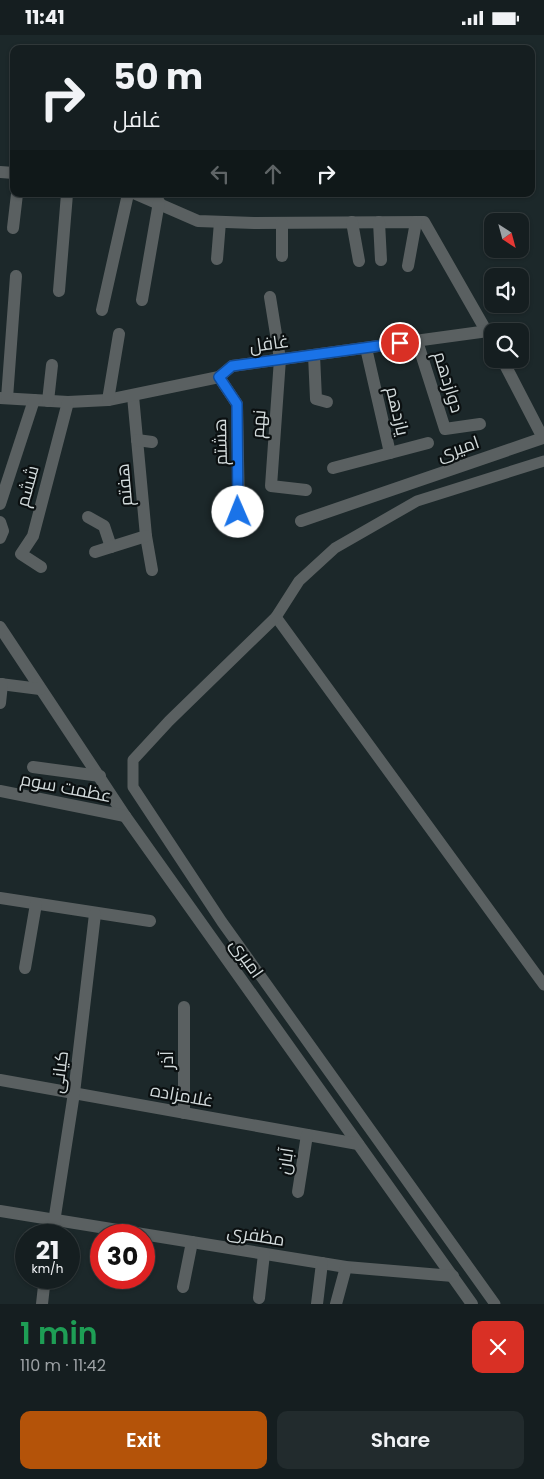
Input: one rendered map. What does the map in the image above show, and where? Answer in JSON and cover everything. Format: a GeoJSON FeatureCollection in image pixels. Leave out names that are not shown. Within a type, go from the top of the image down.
{"type":"FeatureCollection","features":[{"type":"Feature","properties":{"kind":"street"},"geometry":{"type":"LineString","coordinates":[[13,228],[17,197]]}},
{"type":"Feature","properties":{"kind":"street"},"geometry":{"type":"LineString","coordinates":[[59,291],[67,197]]}},
{"type":"Feature","properties":{"kind":"street"},"geometry":{"type":"LineString","coordinates":[[102,310],[127,197]]}},
{"type":"Feature","properties":{"kind":"street"},"geometry":{"type":"LineString","coordinates":[[145,197],[198,221],[282,223],[424,222],[484,326]]}},
{"type":"Feature","properties":{"kind":"street"},"geometry":{"type":"LineString","coordinates":[[142,300],[159,202]]}},
{"type":"Feature","properties":{"kind":"street"},"geometry":{"type":"LineString","coordinates":[[217,259],[220,222]]}},
{"type":"Feature","properties":{"kind":"street"},"geometry":{"type":"LineString","coordinates":[[352,222],[359,261]]}},
{"type":"Feature","properties":{"kind":"street"},"geometry":{"type":"LineString","coordinates":[[379,222],[381,260]]}},
{"type":"Feature","properties":{"kind":"street"},"geometry":{"type":"LineString","coordinates":[[408,266],[416,222]]}},
{"type":"Feature","properties":{"kind":"street"},"geometry":{"type":"LineString","coordinates":[[282,223],[282,255]]}},
{"type":"Feature","properties":{"kind":"street"},"geometry":{"type":"LineString","coordinates":[[3,398],[16,276]]}},
{"type":"Feature","properties":{"kind":"street"},"geometry":{"type":"LineString","coordinates":[[270,297],[280,359]]}},
{"type":"Feature","properties":{"kind":"street"},"geometry":{"type":"LineString","coordinates":[[108,400],[119,334]]}},
{"type":"Feature","properties":{"kind":"street","name":"غافل"},"geometry":{"type":"LineString","coordinates":[[3,398],[68,403],[108,400],[219,377],[232,366],[418,341],[484,336]]}},
{"type":"Feature","properties":{"kind":"street","name":"دوازدهم"},"geometry":{"type":"LineString","coordinates":[[418,341],[445,429],[480,424]]}},
{"type":"Feature","properties":{"kind":"street","name":"یازدهم"},"geometry":{"type":"LineString","coordinates":[[366,348],[390,453]]}},
{"type":"Feature","properties":{"kind":"street"},"geometry":{"type":"LineString","coordinates":[[314,355],[316,399],[327,402]]}},
{"type":"Feature","properties":{"kind":"street","name":"نهم"},"geometry":{"type":"LineString","coordinates":[[280,359],[271,486],[306,490]]}},
{"type":"Feature","properties":{"kind":"street"},"geometry":{"type":"LineString","coordinates":[[48,401],[52,365]]}},
{"type":"Feature","properties":{"kind":"street","name":"امیری"},"geometry":{"type":"LineString","coordinates":[[301,521],[543,437],[507,368]]}},
{"type":"Feature","properties":{"kind":"street","name":"هشتم"},"geometry":{"type":"LineString","coordinates":[[219,377],[237,404],[238,512]]}},
{"type":"Feature","properties":{"kind":"street","name":"هفتم"},"geometry":{"type":"LineString","coordinates":[[133,396],[146,536],[152,570]]}},
{"type":"Feature","properties":{"kind":"street"},"geometry":{"type":"LineString","coordinates":[[0,504],[34,400]]}},
{"type":"Feature","properties":{"kind":"street","name":"ششم"},"geometry":{"type":"LineString","coordinates":[[41,567],[22,554],[33,536],[68,403]]}},
{"type":"Feature","properties":{"kind":"street"},"geometry":{"type":"LineString","coordinates":[[137,440],[152,442]]}},
{"type":"Feature","properties":{"kind":"street","name":"یازدهم"},"geometry":{"type":"LineString","coordinates":[[333,468],[428,443]]}},
{"type":"Feature","properties":{"kind":"street"},"geometry":{"type":"LineString","coordinates":[[88,517],[104,526],[111,547]]}},
{"type":"Feature","properties":{"kind":"street"},"geometry":{"type":"LineString","coordinates":[[0,522],[3,531],[0,538]]}},
{"type":"Feature","properties":{"kind":"street"},"geometry":{"type":"LineString","coordinates":[[95,552],[146,536]]}},
{"type":"Feature","properties":{"kind":"street","name":"امیری"},"geometry":{"type":"LineString","coordinates":[[0,627],[125,816],[472,1304]]}},
{"type":"Feature","properties":{"kind":"street"},"geometry":{"type":"LineString","coordinates":[[0,703],[1,684],[40,689]]}},
{"type":"Feature","properties":{"kind":"street"},"geometry":{"type":"LineString","coordinates":[[33,767],[100,776]]}},
{"type":"Feature","properties":{"kind":"street","name":"عظمت سوم"},"geometry":{"type":"LineString","coordinates":[[0,791],[125,816]]}},
{"type":"Feature","properties":{"kind":"street"},"geometry":{"type":"LineString","coordinates":[[0,897],[150,921]]}},
{"type":"Feature","properties":{"kind":"street"},"geometry":{"type":"LineString","coordinates":[[25,968],[36,904]]}},
{"type":"Feature","properties":{"kind":"street","name":"کیانی"},"geometry":{"type":"LineString","coordinates":[[53,1224],[74,1093],[95,913]]}},
{"type":"Feature","properties":{"kind":"street","name":"آذر"},"geometry":{"type":"LineString","coordinates":[[184,1007],[184,1113]]}},
{"type":"Feature","properties":{"kind":"street","name":"غلامزاده"},"geometry":{"type":"LineString","coordinates":[[0,1080],[358,1144]]}},
{"type":"Feature","properties":{"kind":"street","name":"آبان"},"geometry":{"type":"LineString","coordinates":[[298,1192],[307,1135]]}},
{"type":"Feature","properties":{"kind":"street","name":"مظفری"},"geometry":{"type":"LineString","coordinates":[[0,1211],[346,1267],[453,1276]]}},
{"type":"Feature","properties":{"kind":"street"},"geometry":{"type":"LineString","coordinates":[[183,1287],[192,1242]]}},
{"type":"Feature","properties":{"kind":"street"},"geometry":{"type":"LineString","coordinates":[[259,1298],[264,1254]]}},
{"type":"Feature","properties":{"kind":"street"},"geometry":{"type":"LineString","coordinates":[[317,1304],[322,1263]]}},
{"type":"Feature","properties":{"kind":"street"},"geometry":{"type":"LineString","coordinates":[[336,1304],[346,1267]]}},
{"type":"Feature","properties":{"kind":"street"},"geometry":{"type":"LineString","coordinates":[[42,1304],[44,1289]]}},
{"type":"Feature","properties":{"kind":"lane"},"geometry":{"type":"LineString","coordinates":[[495,1304],[228,930],[133,787],[133,761],[169,721],[276,617],[299,581],[335,548],[417,501],[544,461]]}},
{"type":"Feature","properties":{"kind":"lane"},"geometry":{"type":"LineString","coordinates":[[276,617],[544,985]]}},
{"type":"Feature","properties":{"kind":"route"},"geometry":{"type":"LineString","coordinates":[[238,512],[237,404],[219,377],[232,366],[400,343]]}}]}
